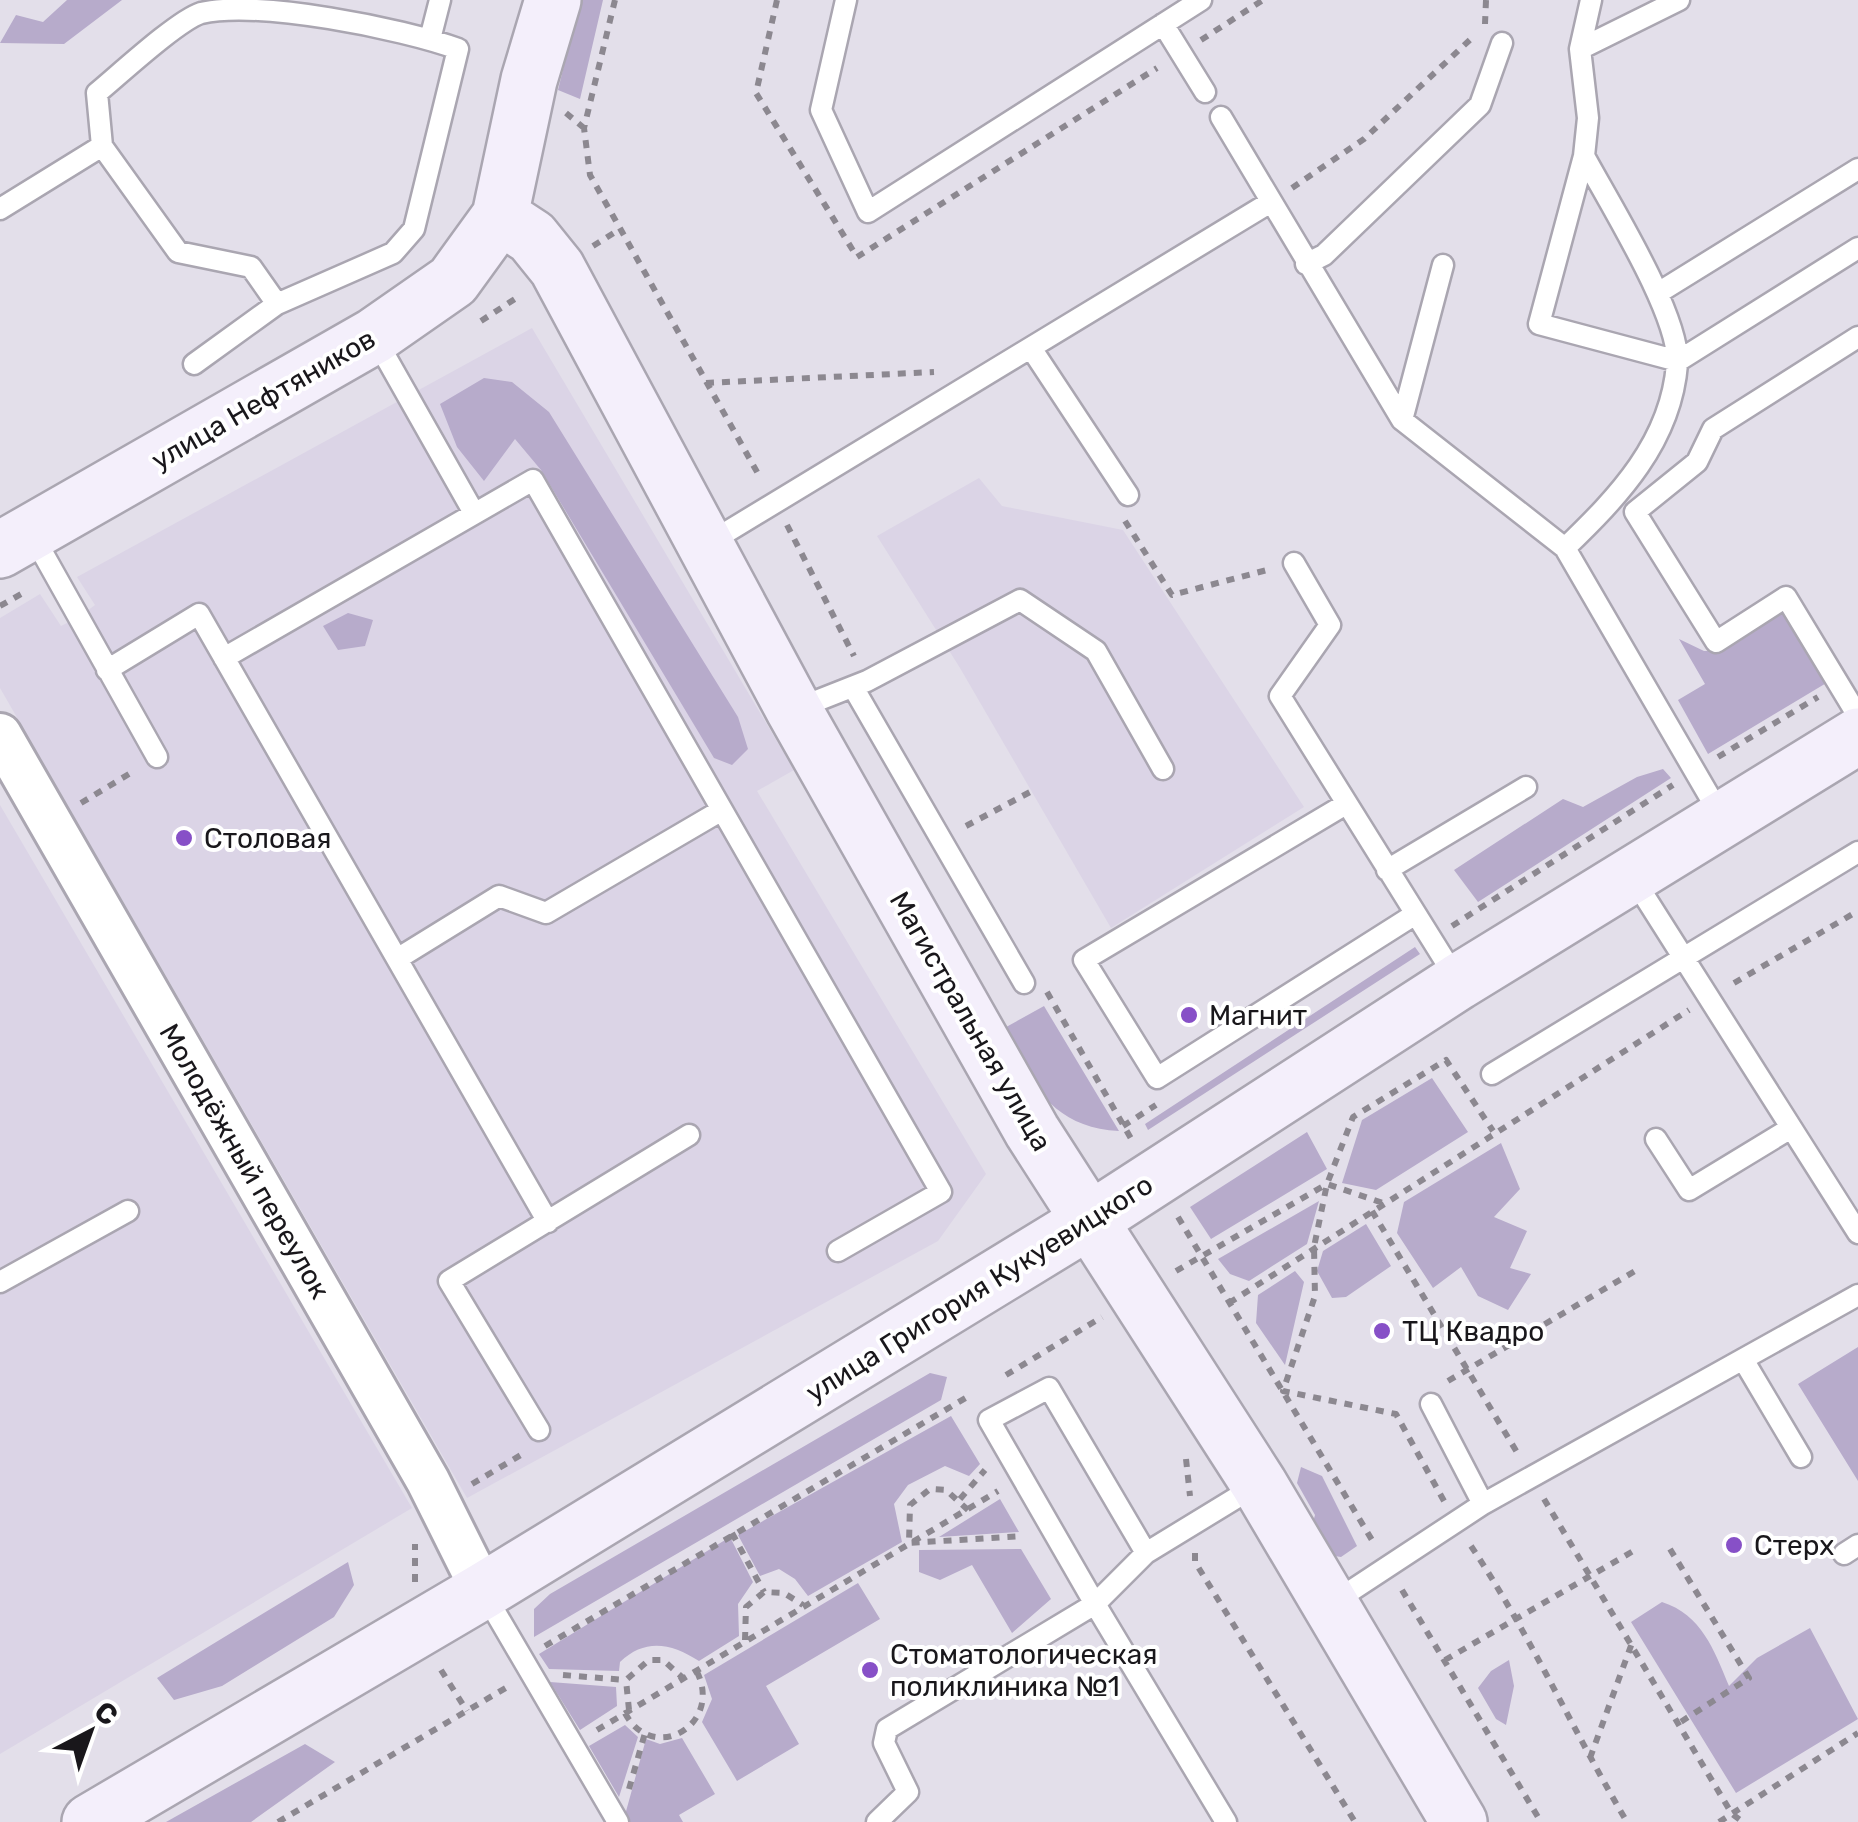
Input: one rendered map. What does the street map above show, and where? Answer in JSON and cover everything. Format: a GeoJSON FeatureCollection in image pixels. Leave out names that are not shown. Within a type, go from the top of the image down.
{"type":"FeatureCollection","features":[{"type":"Feature","properties":{"kind":"street"},"geometry":{"type":"LineString","coordinates":[[500,216],[529,80],[554,0]]}},
{"type":"Feature","properties":{"kind":"street","name":"улица Нефтяников"},"geometry":{"type":"LineString","coordinates":[[16,541],[374,336],[453,281],[500,216]]}},
{"type":"Feature","properties":{"kind":"street","name":"Магистральная улица"},"geometry":{"type":"LineString","coordinates":[[500,216],[532,237],[557,268],[794,710],[1032,1131],[1092,1219],[1118,1315],[1259,1484],[1459,1822]]}},
{"type":"Feature","properties":{"kind":"street","name":"Молодёжный переулок"},"geometry":{"type":"LineString","coordinates":[[0,735],[439,1503],[483,1592]]}},
{"type":"Feature","properties":{"kind":"street","name":"улица Григория Кукуевицкого"},"geometry":{"type":"LineString","coordinates":[[90,1822],[483,1592],[1092,1219],[1444,961],[1632,876],[1858,736]]}},
{"type":"Feature","properties":{"kind":"lane"},"geometry":{"type":"LineString","coordinates":[[430,38],[440,0]]}},
{"type":"Feature","properties":{"kind":"lane"},"geometry":{"type":"LineString","coordinates":[[846,0],[822,110],[868,212],[1201,0]]}},
{"type":"Feature","properties":{"kind":"lane"},"geometry":{"type":"LineString","coordinates":[[1608,0],[1590,7],[1580,49],[1588,118],[1584,156],[1539,324],[1678,361],[1858,248]]}},
{"type":"Feature","properties":{"kind":"lane"},"geometry":{"type":"LineString","coordinates":[[1580,49],[1679,0]]}},
{"type":"Feature","properties":{"kind":"lane"},"geometry":{"type":"LineString","coordinates":[[194,364],[277,304],[393,252],[414,229],[458,49],[430,38],[266,3],[200,13],[97,92],[102,146],[178,252],[251,267],[277,304]]}},
{"type":"Feature","properties":{"kind":"lane"},"geometry":{"type":"LineString","coordinates":[[1164,24],[1205,92]]}},
{"type":"Feature","properties":{"kind":"lane"},"geometry":{"type":"LineString","coordinates":[[1306,264],[1324,255],[1480,106],[1502,43]]}},
{"type":"Feature","properties":{"kind":"lane"},"geometry":{"type":"LineString","coordinates":[[1221,118],[1402,420],[1565,548],[1723,820]]}},
{"type":"Feature","properties":{"kind":"lane"},"geometry":{"type":"LineString","coordinates":[[0,208],[102,146]]}},
{"type":"Feature","properties":{"kind":"lane"},"geometry":{"type":"LineString","coordinates":[[1565,548],[1620,495],[1663,427],[1678,361],[1658,293],[1584,156]]}},
{"type":"Feature","properties":{"kind":"lane"},"geometry":{"type":"LineString","coordinates":[[1658,293],[1858,169]]}},
{"type":"Feature","properties":{"kind":"lane"},"geometry":{"type":"LineString","coordinates":[[708,544],[1269,203]]}},
{"type":"Feature","properties":{"kind":"lane"},"geometry":{"type":"LineString","coordinates":[[1402,420],[1443,265]]}},
{"type":"Feature","properties":{"kind":"lane"},"geometry":{"type":"LineString","coordinates":[[374,336],[474,513]]}},
{"type":"Feature","properties":{"kind":"lane"},"geometry":{"type":"LineString","coordinates":[[1858,337],[1713,429],[1697,462],[1636,512],[1716,642],[1786,598],[1858,716]]}},
{"type":"Feature","properties":{"kind":"lane"},"geometry":{"type":"LineString","coordinates":[[1030,348],[1128,495]]}},
{"type":"Feature","properties":{"kind":"lane"},"geometry":{"type":"LineString","coordinates":[[224,658],[533,480],[941,1192],[838,1251]]}},
{"type":"Feature","properties":{"kind":"lane"},"geometry":{"type":"LineString","coordinates":[[16,541],[107,670],[156,757]]}},
{"type":"Feature","properties":{"kind":"lane"},"geometry":{"type":"LineString","coordinates":[[1294,563],[1330,625],[1280,696],[1444,961]]}},
{"type":"Feature","properties":{"kind":"lane"},"geometry":{"type":"LineString","coordinates":[[794,710],[853,687],[1020,600],[1096,651],[1163,769]]}},
{"type":"Feature","properties":{"kind":"lane"},"geometry":{"type":"LineString","coordinates":[[107,670],[199,614],[548,1222]]}},
{"type":"Feature","properties":{"kind":"lane"},"geometry":{"type":"LineString","coordinates":[[853,687],[1024,983]]}},
{"type":"Feature","properties":{"kind":"lane"},"geometry":{"type":"LineString","coordinates":[[1387,870],[1526,787]]}},
{"type":"Feature","properties":{"kind":"lane"},"geometry":{"type":"LineString","coordinates":[[1346,804],[1084,960],[1157,1078],[1414,915]]}},
{"type":"Feature","properties":{"kind":"lane"},"geometry":{"type":"LineString","coordinates":[[397,959],[499,896],[546,913],[722,810]]}},
{"type":"Feature","properties":{"kind":"lane"},"geometry":{"type":"LineString","coordinates":[[1492,1074],[1858,852]]}},
{"type":"Feature","properties":{"kind":"lane"},"geometry":{"type":"LineString","coordinates":[[1632,876],[1858,1234]]}},
{"type":"Feature","properties":{"kind":"lane"},"geometry":{"type":"LineString","coordinates":[[1656,1139],[1689,1190],[1791,1128]]}},
{"type":"Feature","properties":{"kind":"lane"},"geometry":{"type":"LineString","coordinates":[[539,1430],[449,1281],[689,1135]]}},
{"type":"Feature","properties":{"kind":"lane"},"geometry":{"type":"LineString","coordinates":[[0,1282],[128,1212]]}},
{"type":"Feature","properties":{"kind":"lane"},"geometry":{"type":"LineString","coordinates":[[1330,1604],[1483,1504],[1858,1295]]}},
{"type":"Feature","properties":{"kind":"lane"},"geometry":{"type":"LineString","coordinates":[[1744,1361],[1801,1457]]}},
{"type":"Feature","properties":{"kind":"lane"},"geometry":{"type":"LineString","coordinates":[[1146,1553],[1049,1388],[989,1420],[1226,1822]]}},
{"type":"Feature","properties":{"kind":"lane"},"geometry":{"type":"LineString","coordinates":[[1427,1398],[1483,1504]]}},
{"type":"Feature","properties":{"kind":"lane"},"geometry":{"type":"LineString","coordinates":[[877,1822],[908,1792],[884,1744],[887,1729],[1096,1604],[1146,1553],[1259,1484]]}},
{"type":"Feature","properties":{"kind":"lane"},"geometry":{"type":"LineString","coordinates":[[483,1592],[574,1743],[610,1819]]}},
{"type":"Feature","properties":{"kind":"path"},"geometry":{"type":"LineString","coordinates":[[1269,203],[1364,140],[1484,26],[1486,0]]}},
{"type":"Feature","properties":{"kind":"path"},"geometry":{"type":"LineString","coordinates":[[706,383],[968,370],[975,381]]}},
{"type":"Feature","properties":{"kind":"path"},"geometry":{"type":"LineString","coordinates":[[1128,495],[1124,524],[1172,596],[1294,563]]}},
{"type":"Feature","properties":{"kind":"path"},"geometry":{"type":"LineString","coordinates":[[1444,961],[1696,770],[1839,684]]}},
{"type":"Feature","properties":{"kind":"path"},"geometry":{"type":"LineString","coordinates":[[88,799],[129,774]]}},
{"type":"Feature","properties":{"kind":"path"},"geometry":{"type":"LineString","coordinates":[[956,832],[1032,790]]}},
{"type":"Feature","properties":{"kind":"path"},"geometry":{"type":"LineString","coordinates":[[1229,1303],[1708,999],[1858,911]]}},
{"type":"Feature","properties":{"kind":"path"},"geometry":{"type":"LineString","coordinates":[[1446,1060],[1353,1117],[1327,1184],[1314,1248],[1315,1296],[1284,1391],[1396,1414],[1635,1271]]}},
{"type":"Feature","properties":{"kind":"path"},"geometry":{"type":"LineString","coordinates":[[1001,1377],[1118,1315],[1200,1254],[1327,1184],[1384,1204]]}},
{"type":"Feature","properties":{"kind":"path"},"geometry":{"type":"LineString","coordinates":[[1372,1210],[1732,1814],[1743,1822]]}},
{"type":"Feature","properties":{"kind":"path"},"geometry":{"type":"LineString","coordinates":[[278,1822],[732,1533],[984,1387]]}},
{"type":"Feature","properties":{"kind":"path"},"geometry":{"type":"LineString","coordinates":[[1396,1414],[1455,1522],[1519,1617],[1590,1759],[1627,1822]]}},
{"type":"Feature","properties":{"kind":"path"},"geometry":{"type":"LineString","coordinates":[[439,1503],[546,1440],[539,1430]]}},
{"type":"Feature","properties":{"kind":"path"},"geometry":{"type":"LineString","coordinates":[[1186,1454],[1195,1562],[1355,1822]]}},
{"type":"Feature","properties":{"kind":"path"},"geometry":{"type":"LineString","coordinates":[[960,1499],[986,1469]]}},
{"type":"Feature","properties":{"kind":"path"},"geometry":{"type":"LineString","coordinates":[[909,1544],[910,1505],[930,1489],[946,1490],[968,1510]]}},
{"type":"Feature","properties":{"kind":"path"},"geometry":{"type":"LineString","coordinates":[[574,1743],[999,1491]]}},
{"type":"Feature","properties":{"kind":"path"},"geometry":{"type":"LineString","coordinates":[[732,1533],[764,1592]]}},
{"type":"Feature","properties":{"kind":"path"},"geometry":{"type":"LineString","coordinates":[[909,1544],[1024,1536]]}},
{"type":"Feature","properties":{"kind":"path"},"geometry":{"type":"LineString","coordinates":[[1444,1660],[1635,1550]]}},
{"type":"Feature","properties":{"kind":"path"},"geometry":{"type":"LineString","coordinates":[[1670,1550],[1749,1678],[1678,1723]]}},
{"type":"Feature","properties":{"kind":"path"},"geometry":{"type":"LineString","coordinates":[[744,1640],[746,1607],[764,1592],[784,1592],[802,1605]]}},
{"type":"Feature","properties":{"kind":"path"},"geometry":{"type":"LineString","coordinates":[[1590,1759],[1632,1643]]}},
{"type":"Feature","properties":{"kind":"path"},"geometry":{"type":"LineString","coordinates":[[528,1666],[626,1680],[649,1660],[662,1660],[683,1678]]}},
{"type":"Feature","properties":{"kind":"path"},"geometry":{"type":"LineString","coordinates":[[626,1680],[627,1711],[645,1734],[670,1736],[694,1723],[704,1693],[696,1670]]}},
{"type":"Feature","properties":{"kind":"path"},"geometry":{"type":"LineString","coordinates":[[1719,1822],[1858,1733]]}},
{"type":"Feature","properties":{"kind":"path"},"geometry":{"type":"LineString","coordinates":[[610,1819],[624,1806],[645,1734]]}},
{"type":"Feature","properties":{"kind":"shaded area"},"geometry":{"type":"Polygon","coordinates":[[[67,0],[122,0],[64,44],[0,43],[16,15],[43,22],[67,0]]]}},
{"type":"Feature","properties":{"kind":"shaded area"},"geometry":{"type":"Polygon","coordinates":[[[580,0],[603,0],[580,99],[558,90],[580,0]]]}},
{"type":"Feature","properties":{"kind":"shaded area"},"geometry":{"type":"Polygon","coordinates":[[[532,328],[794,770],[757,791],[986,1174],[938,1241],[467,1498],[0,688],[0,618],[40,594],[61,626],[79,617],[95,605],[77,577],[532,328]]]}},
{"type":"Feature","properties":{"kind":"shaded area"},"geometry":{"type":"Polygon","coordinates":[[[484,378],[512,382],[549,412],[738,717],[748,749],[732,765],[714,758],[541,470],[515,439],[484,481],[457,447],[440,404],[484,378]]]}},
{"type":"Feature","properties":{"kind":"shaded area"},"geometry":{"type":"Polygon","coordinates":[[[979,478],[1002,506],[1123,530],[1304,807],[1111,928],[960,668],[877,536],[979,478]]]}},
{"type":"Feature","properties":{"kind":"shaded area"},"geometry":{"type":"Polygon","coordinates":[[[1783,608],[1828,682],[1708,754],[1678,700],[1705,684],[1679,639],[1704,651],[1715,651],[1783,608]]]}},
{"type":"Feature","properties":{"kind":"shaded area"},"geometry":{"type":"Polygon","coordinates":[[[348,613],[373,620],[365,646],[338,650],[323,626],[348,613]]]}},
{"type":"Feature","properties":{"kind":"shaded area"},"geometry":{"type":"Polygon","coordinates":[[[1663,769],[1671,778],[1478,902],[1454,870],[1563,799],[1583,807],[1637,777],[1663,769]]]}},
{"type":"Feature","properties":{"kind":"shaded area"},"geometry":{"type":"Polygon","coordinates":[[[0,805],[412,1508],[0,1754],[0,805]]]}},
{"type":"Feature","properties":{"kind":"shaded area"},"geometry":{"type":"Polygon","coordinates":[[[1415,947],[1420,954],[1148,1130],[1145,1124],[1415,947]]]}},
{"type":"Feature","properties":{"kind":"shaded area"},"geometry":{"type":"Polygon","coordinates":[[[1044,1006],[1119,1131],[1096,1128],[1060,1111],[1033,1084],[999,1031],[1044,1006]]]}},
{"type":"Feature","properties":{"kind":"shaded area"},"geometry":{"type":"Polygon","coordinates":[[[1432,1078],[1468,1132],[1376,1190],[1342,1183],[1362,1120],[1432,1078]]]}},
{"type":"Feature","properties":{"kind":"shaded area"},"geometry":{"type":"Polygon","coordinates":[[[1307,1132],[1327,1169],[1211,1239],[1190,1207],[1307,1132]]]}},
{"type":"Feature","properties":{"kind":"shaded area"},"geometry":{"type":"Polygon","coordinates":[[[1501,1143],[1520,1189],[1494,1217],[1527,1231],[1510,1268],[1531,1274],[1508,1310],[1478,1296],[1461,1267],[1433,1288],[1397,1233],[1404,1202],[1501,1143]]]}},
{"type":"Feature","properties":{"kind":"shaded area"},"geometry":{"type":"Polygon","coordinates":[[[1319,1201],[1307,1244],[1249,1281],[1230,1274],[1218,1259],[1319,1201]]]}},
{"type":"Feature","properties":{"kind":"shaded area"},"geometry":{"type":"Polygon","coordinates":[[[1366,1224],[1391,1266],[1346,1297],[1332,1298],[1317,1271],[1323,1251],[1366,1224]]]}},
{"type":"Feature","properties":{"kind":"shaded area"},"geometry":{"type":"Polygon","coordinates":[[[1295,1271],[1304,1282],[1285,1365],[1256,1323],[1258,1295],[1295,1271]]]}},
{"type":"Feature","properties":{"kind":"shaded area"},"geometry":{"type":"Polygon","coordinates":[[[1858,1347],[1858,1481],[1798,1384],[1858,1347]]]}},
{"type":"Feature","properties":{"kind":"shaded area"},"geometry":{"type":"Polygon","coordinates":[[[930,1373],[947,1377],[941,1400],[534,1637],[534,1609],[550,1594],[930,1373]]]}},
{"type":"Feature","properties":{"kind":"shaded area"},"geometry":{"type":"Polygon","coordinates":[[[951,1416],[980,1464],[969,1476],[945,1466],[908,1485],[894,1504],[902,1542],[808,1596],[795,1579],[779,1569],[760,1576],[738,1535],[951,1416]]]}},
{"type":"Feature","properties":{"kind":"shaded area"},"geometry":{"type":"Polygon","coordinates":[[[1301,1467],[1322,1476],[1357,1546],[1341,1557],[1322,1554],[1310,1533],[1315,1515],[1297,1483],[1301,1467]]]}},
{"type":"Feature","properties":{"kind":"shaded area"},"geometry":{"type":"Polygon","coordinates":[[[1000,1499],[1019,1532],[939,1537],[1000,1499]]]}},
{"type":"Feature","properties":{"kind":"shaded area"},"geometry":{"type":"Polygon","coordinates":[[[730,1537],[753,1582],[738,1604],[739,1636],[699,1661],[668,1647],[649,1646],[629,1654],[620,1662],[619,1671],[549,1669],[539,1654],[730,1537]]]}},
{"type":"Feature","properties":{"kind":"shaded area"},"geometry":{"type":"Polygon","coordinates":[[[1021,1549],[1051,1599],[1012,1633],[972,1565],[940,1580],[919,1572],[919,1550],[1021,1549]]]}},
{"type":"Feature","properties":{"kind":"shaded area"},"geometry":{"type":"Polygon","coordinates":[[[348,1562],[354,1585],[334,1617],[222,1686],[174,1700],[157,1678],[348,1562]]]}},
{"type":"Feature","properties":{"kind":"shaded area"},"geometry":{"type":"Polygon","coordinates":[[[858,1583],[880,1619],[766,1686],[799,1744],[737,1781],[702,1722],[712,1699],[704,1675],[858,1583]]]}},
{"type":"Feature","properties":{"kind":"shaded area"},"geometry":{"type":"Polygon","coordinates":[[[1662,1602],[1687,1616],[1705,1635],[1729,1686],[1757,1658],[1810,1628],[1858,1719],[1736,1793],[1631,1622],[1662,1602]]]}},
{"type":"Feature","properties":{"kind":"shaded area"},"geometry":{"type":"Polygon","coordinates":[[[1509,1660],[1514,1686],[1506,1725],[1496,1719],[1478,1688],[1491,1671],[1509,1660]]]}},
{"type":"Feature","properties":{"kind":"shaded area"},"geometry":{"type":"Polygon","coordinates":[[[550,1682],[616,1687],[617,1706],[580,1730],[550,1682]]]}},
{"type":"Feature","properties":{"kind":"shaded area"},"geometry":{"type":"Polygon","coordinates":[[[625,1725],[638,1737],[619,1797],[589,1746],[625,1725]]]}},
{"type":"Feature","properties":{"kind":"shaded area"},"geometry":{"type":"Polygon","coordinates":[[[682,1738],[715,1794],[679,1815],[683,1822],[629,1822],[625,1815],[646,1739],[660,1744],[682,1738]]]}},
{"type":"Feature","properties":{"kind":"shaded area"},"geometry":{"type":"Polygon","coordinates":[[[305,1744],[335,1762],[251,1822],[166,1822],[305,1744]]]}},
{"type":"Feature","properties":{"kind":"place","name":"Столовая"},"geometry":{"type":"Point","coordinates":[184,838]}},
{"type":"Feature","properties":{"kind":"place","name":"Магнит"},"geometry":{"type":"Point","coordinates":[1189,1015]}},
{"type":"Feature","properties":{"kind":"place","name":"ТЦ Квадро"},"geometry":{"type":"Point","coordinates":[1382,1331]}},
{"type":"Feature","properties":{"kind":"place","name":"Стерх"},"geometry":{"type":"Point","coordinates":[1734,1545]}},
{"type":"Feature","properties":{"kind":"place","name":"Стоматологическая поликлиника №1"},"geometry":{"type":"Point","coordinates":[870,1670]}}]}
